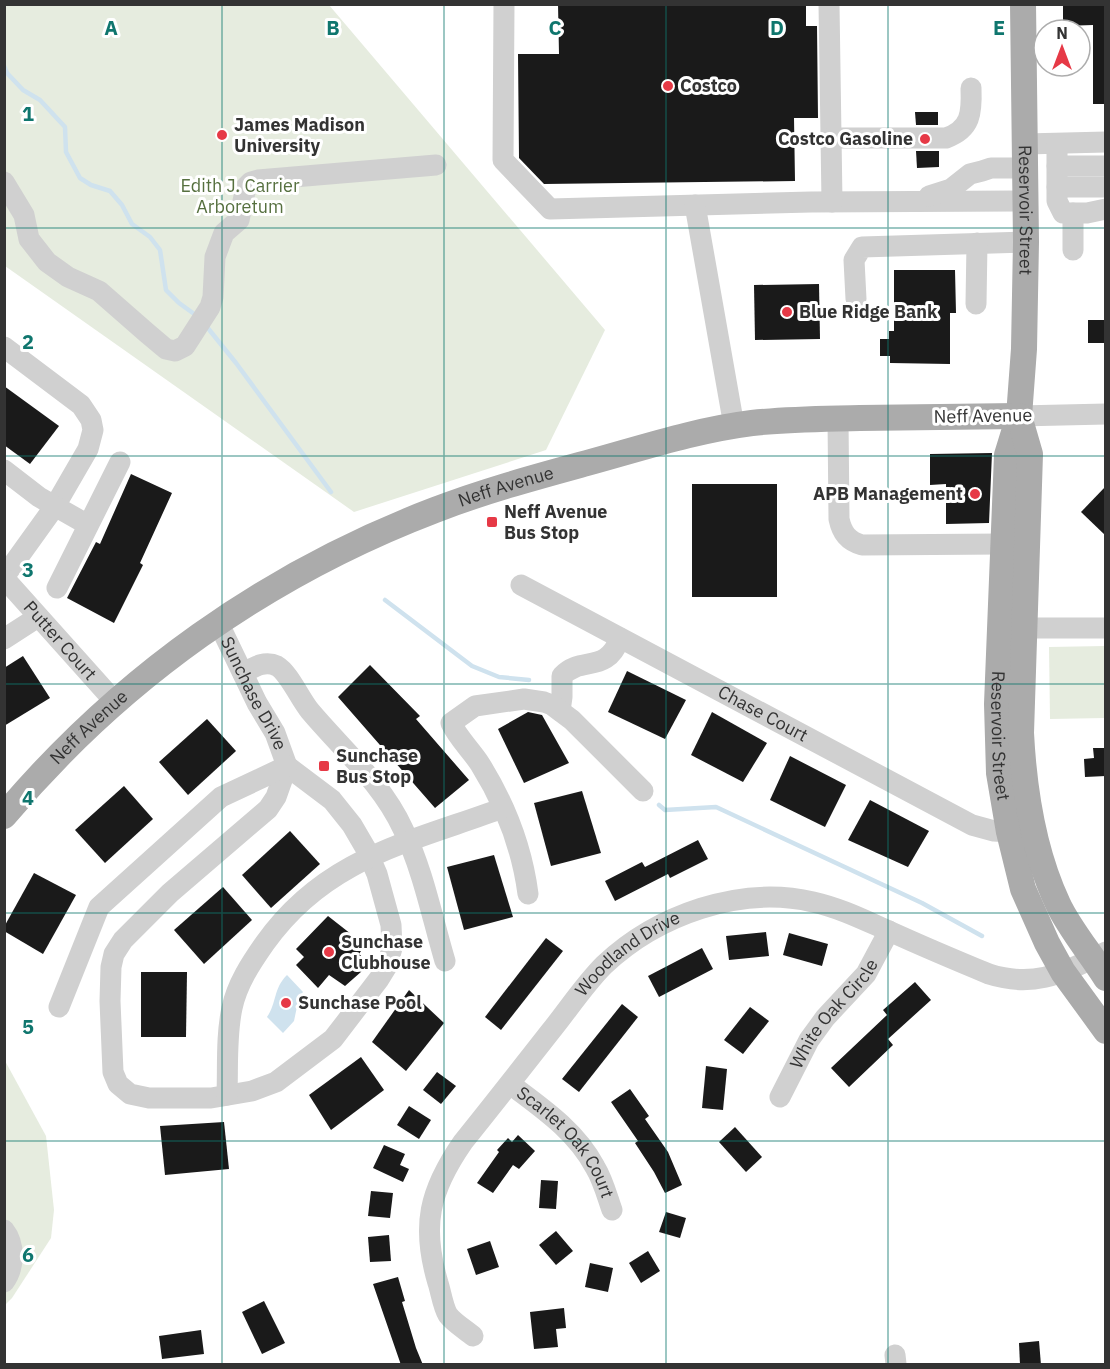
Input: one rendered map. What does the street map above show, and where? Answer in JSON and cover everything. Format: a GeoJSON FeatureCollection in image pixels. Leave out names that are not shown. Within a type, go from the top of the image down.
{"type":"FeatureCollection","features":[{"type":"Feature","properties":{"kind":"main road","name":"Reservoir Street"},"geometry":{"type":"LineString","coordinates":[[1023,4],[1026,242],[1024,349],[1019,416],[1006,455],[997,729],[999,773],[1009,832],[1023,888],[1047,943],[1063,972],[1106,1031]]}},
{"type":"Feature","properties":{"kind":"main road","name":"Reservoir Street"},"geometry":{"type":"LineString","coordinates":[[1019,416],[1030,454],[1021,733],[1024,778],[1032,826],[1046,874],[1059,906],[1102,963]]}},
{"type":"Feature","properties":{"kind":"main road","name":"Neff Avenue"},"geometry":{"type":"LineString","coordinates":[[4,816],[68,746],[115,702],[175,653],[218,622],[281,582],[332,555],[437,509],[688,435],[734,426],[774,421],[1019,416]]}},
{"type":"Feature","properties":{"kind":"street"},"geometry":{"type":"LineString","coordinates":[[504,4],[503,160],[550,208],[832,202],[1025,201]]}},
{"type":"Feature","properties":{"kind":"street"},"geometry":{"type":"LineString","coordinates":[[829,4],[832,202]]}},
{"type":"Feature","properties":{"kind":"street"},"geometry":{"type":"LineString","coordinates":[[831,138],[946,138],[958,134],[969,119],[972,105],[971,88]]}},
{"type":"Feature","properties":{"kind":"street"},"geometry":{"type":"LineString","coordinates":[[905,201],[951,189],[970,174],[1057,144],[1106,142]]}},
{"type":"Feature","properties":{"kind":"street"},"geometry":{"type":"LineString","coordinates":[[1057,144],[1057,201],[1063,213],[1093,213],[1073,250]]}},
{"type":"Feature","properties":{"kind":"street"},"geometry":{"type":"LineString","coordinates":[[4,182],[24,215],[29,239],[52,267],[68,278],[99,291],[153,339],[166,349],[175,351],[185,346],[210,306],[213,297],[213,267],[218,247],[224,233],[239,220],[246,187],[249,183],[258,180],[436,165]]}},
{"type":"Feature","properties":{"kind":"street"},"geometry":{"type":"LineString","coordinates":[[1057,166],[1106,166]]}},
{"type":"Feature","properties":{"kind":"street"},"geometry":{"type":"LineString","coordinates":[[1057,187],[1106,187]]}},
{"type":"Feature","properties":{"kind":"street"},"geometry":{"type":"LineString","coordinates":[[695,205],[734,426]]}},
{"type":"Feature","properties":{"kind":"street"},"geometry":{"type":"LineString","coordinates":[[856,299],[854,260],[862,247],[1026,242]]}},
{"type":"Feature","properties":{"kind":"street"},"geometry":{"type":"LineString","coordinates":[[976,303],[977,243]]}},
{"type":"Feature","properties":{"kind":"street"},"geometry":{"type":"LineString","coordinates":[[4,347],[81,405],[91,420],[93,430],[88,449],[55,506],[4,578]]}},
{"type":"Feature","properties":{"kind":"street","name":"Neff Avenue"},"geometry":{"type":"LineString","coordinates":[[1019,416],[1106,414]]}},
{"type":"Feature","properties":{"kind":"street"},"geometry":{"type":"LineString","coordinates":[[838,419],[839,519],[841,529],[848,538],[862,545],[1004,544]]}},
{"type":"Feature","properties":{"kind":"street"},"geometry":{"type":"LineString","coordinates":[[57,588],[120,462]]}},
{"type":"Feature","properties":{"kind":"street"},"geometry":{"type":"LineString","coordinates":[[4,470],[39,497],[88,525]]}},
{"type":"Feature","properties":{"kind":"street","name":"Putter Court"},"geometry":{"type":"LineString","coordinates":[[4,578],[115,702]]}},
{"type":"Feature","properties":{"kind":"street","name":"Chase Court"},"geometry":{"type":"LineString","coordinates":[[521,585],[972,825],[994,831],[1009,832]]}},
{"type":"Feature","properties":{"kind":"street"},"geometry":{"type":"LineString","coordinates":[[4,639],[38,617]]}},
{"type":"Feature","properties":{"kind":"street","name":"Sunchase Drive"},"geometry":{"type":"LineString","coordinates":[[218,622],[257,703],[275,733],[286,766]]}},
{"type":"Feature","properties":{"kind":"street"},"geometry":{"type":"LineString","coordinates":[[1024,628],[1106,628]]}},
{"type":"Feature","properties":{"kind":"street"},"geometry":{"type":"LineString","coordinates":[[560,711],[562,676],[567,670],[593,664],[610,656],[620,638]]}},
{"type":"Feature","properties":{"kind":"street"},"geometry":{"type":"LineString","coordinates":[[243,673],[258,665],[266,664],[282,670],[309,710],[375,784],[409,841],[445,961]]}},
{"type":"Feature","properties":{"kind":"street"},"geometry":{"type":"LineString","coordinates":[[528,894],[516,842],[503,808],[480,764],[451,723],[475,706],[524,699],[544,702],[572,720],[643,791]]}},
{"type":"Feature","properties":{"kind":"street"},"geometry":{"type":"LineString","coordinates":[[286,766],[332,800],[352,825],[369,856],[380,884],[391,928],[392,948],[384,971],[333,1039],[270,1085],[252,1091],[196,1098],[135,1096],[122,1088],[113,1072],[110,1001],[112,961],[121,942],[160,902],[268,809],[276,797],[286,766]]}},
{"type":"Feature","properties":{"kind":"street"},"geometry":{"type":"LineString","coordinates":[[59,1007],[99,907],[221,796],[286,766]]}},
{"type":"Feature","properties":{"kind":"street"},"geometry":{"type":"LineString","coordinates":[[227,1095],[229,1022],[236,995],[248,969],[274,931],[303,900],[333,877],[369,856],[503,808]]}},
{"type":"Feature","properties":{"kind":"street","name":"Woodland Drive"},"geometry":{"type":"LineString","coordinates":[[473,1336],[448,1314],[429,1245],[429,1223],[437,1188],[453,1156],[604,966],[642,936],[686,914],[718,904],[746,899],[796,899],[834,908],[1002,979],[1038,980],[1102,963]]}},
{"type":"Feature","properties":{"kind":"street","name":"White Oak Circle"},"geometry":{"type":"LineString","coordinates":[[780,1097],[809,1040],[825,1018],[866,974],[889,931]]}},
{"type":"Feature","properties":{"kind":"street","name":"Scarlet Oak Court"},"geometry":{"type":"LineString","coordinates":[[510,1084],[573,1135],[596,1168],[612,1210]]}},
{"type":"Feature","properties":{"kind":"street"},"geometry":{"type":"LineString","coordinates":[[4,1230],[12,1249],[11,1265],[4,1282]]}},
{"type":"Feature","properties":{"kind":"green space","name":"Edith J. Carrier Arboretum"},"geometry":{"type":"Polygon","coordinates":[[[5,5],[329,5],[605,330],[546,450],[354,512],[5,266],[5,5]]]}},
{"type":"Feature","properties":{"kind":"green space"},"geometry":{"type":"Polygon","coordinates":[[[1105,646],[1105,718],[1050,719],[1049,647],[1105,646]]]}},
{"type":"Feature","properties":{"kind":"green space"},"geometry":{"type":"Polygon","coordinates":[[[4,1059],[46,1136],[54,1210],[51,1238],[12,1298],[5,1305],[4,1059]]]}},
{"type":"Feature","properties":{"kind":"water","name":"Sunchase Pool"},"geometry":{"type":"Polygon","coordinates":[[[287,975],[303,992],[299,997],[294,1021],[283,1033],[267,1017],[279,985],[287,975]]]}},
{"type":"Feature","properties":{"kind":"building","name":"Costco"},"geometry":{"type":"Polygon","coordinates":[[[558,4],[806,4],[806,26],[817,26],[818,118],[794,118],[795,181],[544,184],[519,158],[518,54],[559,54],[558,4]]]}},
{"type":"Feature","properties":{"kind":"building"},"geometry":{"type":"Polygon","coordinates":[[[1063,4],[1106,4],[1106,104],[1093,104],[1092,18],[1063,18],[1063,4]]]}},
{"type":"Feature","properties":{"kind":"building"},"geometry":{"type":"Polygon","coordinates":[[[915,112],[938,112],[938,125],[916,125],[915,112]]]}},
{"type":"Feature","properties":{"kind":"building"},"geometry":{"type":"Polygon","coordinates":[[[916,151],[939,151],[939,167],[917,168],[916,151]]]}},
{"type":"Feature","properties":{"kind":"building"},"geometry":{"type":"Polygon","coordinates":[[[894,270],[955,270],[956,313],[950,313],[950,364],[890,363],[890,356],[880,356],[880,339],[889,339],[889,331],[894,331],[894,270]]]}},
{"type":"Feature","properties":{"kind":"building","name":"Blue Ridge Bank"},"geometry":{"type":"Polygon","coordinates":[[[819,284],[820,339],[755,340],[754,285],[819,284]]]}},
{"type":"Feature","properties":{"kind":"building"},"geometry":{"type":"Polygon","coordinates":[[[1088,320],[1106,320],[1106,343],[1088,343],[1088,320]]]}},
{"type":"Feature","properties":{"kind":"building"},"geometry":{"type":"Polygon","coordinates":[[[4,386],[59,426],[30,464],[4,445],[4,386]]]}},
{"type":"Feature","properties":{"kind":"building","name":"APB Management"},"geometry":{"type":"Polygon","coordinates":[[[992,453],[989,523],[946,524],[946,484],[930,485],[930,454],[992,453]]]}},
{"type":"Feature","properties":{"kind":"building"},"geometry":{"type":"Polygon","coordinates":[[[131,474],[172,493],[140,563],[143,565],[114,623],[67,598],[96,542],[100,544],[131,474]]]}},
{"type":"Feature","properties":{"kind":"building"},"geometry":{"type":"Polygon","coordinates":[[[692,484],[777,484],[777,597],[692,597],[692,484]]]}},
{"type":"Feature","properties":{"kind":"building"},"geometry":{"type":"Polygon","coordinates":[[[1106,486],[1106,536],[1081,512],[1106,486]]]}},
{"type":"Feature","properties":{"kind":"building"},"geometry":{"type":"Polygon","coordinates":[[[23,656],[50,698],[4,726],[4,668],[23,656]]]}},
{"type":"Feature","properties":{"kind":"building"},"geometry":{"type":"Polygon","coordinates":[[[370,665],[420,716],[416,719],[469,780],[435,808],[338,697],[370,665]]]}},
{"type":"Feature","properties":{"kind":"building"},"geometry":{"type":"Polygon","coordinates":[[[627,671],[686,700],[665,739],[608,712],[627,671]]]}},
{"type":"Feature","properties":{"kind":"building"},"geometry":{"type":"Polygon","coordinates":[[[528,712],[542,715],[569,763],[524,783],[498,729],[528,712]]]}},
{"type":"Feature","properties":{"kind":"building"},"geometry":{"type":"Polygon","coordinates":[[[712,712],[767,743],[743,782],[691,755],[712,712]]]}},
{"type":"Feature","properties":{"kind":"building"},"geometry":{"type":"Polygon","coordinates":[[[207,719],[236,751],[188,795],[159,762],[207,719]]]}},
{"type":"Feature","properties":{"kind":"building"},"geometry":{"type":"Polygon","coordinates":[[[1093,748],[1106,748],[1106,776],[1085,777],[1084,759],[1094,758],[1093,748]]]}},
{"type":"Feature","properties":{"kind":"building"},"geometry":{"type":"Polygon","coordinates":[[[790,756],[846,785],[825,827],[770,800],[790,756]]]}},
{"type":"Feature","properties":{"kind":"building"},"geometry":{"type":"Polygon","coordinates":[[[124,786],[153,819],[105,863],[75,830],[124,786]]]}},
{"type":"Feature","properties":{"kind":"building"},"geometry":{"type":"Polygon","coordinates":[[[582,791],[601,853],[551,866],[534,803],[582,791]]]}},
{"type":"Feature","properties":{"kind":"building"},"geometry":{"type":"Polygon","coordinates":[[[870,800],[929,831],[908,867],[848,840],[870,800]]]}},
{"type":"Feature","properties":{"kind":"building"},"geometry":{"type":"Polygon","coordinates":[[[290,831],[320,864],[271,908],[242,875],[290,831]]]}},
{"type":"Feature","properties":{"kind":"building"},"geometry":{"type":"Polygon","coordinates":[[[698,840],[708,859],[670,878],[668,874],[615,901],[605,881],[642,862],[645,867],[698,840]]]}},
{"type":"Feature","properties":{"kind":"building"},"geometry":{"type":"Polygon","coordinates":[[[494,855],[513,917],[464,930],[447,867],[494,855]]]}},
{"type":"Feature","properties":{"kind":"building"},"geometry":{"type":"Polygon","coordinates":[[[34,873],[76,895],[43,954],[4,931],[4,927],[34,873]]]}},
{"type":"Feature","properties":{"kind":"building"},"geometry":{"type":"Polygon","coordinates":[[[223,887],[252,920],[204,964],[174,930],[223,887]]]}},
{"type":"Feature","properties":{"kind":"building","name":"Sunchase Clubhouse"},"geometry":{"type":"Polygon","coordinates":[[[328,916],[365,945],[359,954],[370,964],[345,986],[329,975],[318,988],[296,965],[304,957],[296,949],[328,916]]]}},
{"type":"Feature","properties":{"kind":"building"},"geometry":{"type":"Polygon","coordinates":[[[766,932],[769,956],[729,960],[726,936],[766,932]]]}},
{"type":"Feature","properties":{"kind":"building"},"geometry":{"type":"Polygon","coordinates":[[[789,933],[828,944],[822,966],[783,955],[789,933]]]}},
{"type":"Feature","properties":{"kind":"building"},"geometry":{"type":"Polygon","coordinates":[[[546,938],[563,951],[501,1030],[485,1017],[546,938]]]}},
{"type":"Feature","properties":{"kind":"building"},"geometry":{"type":"Polygon","coordinates":[[[702,948],[713,969],[659,997],[648,976],[702,948]]]}},
{"type":"Feature","properties":{"kind":"building"},"geometry":{"type":"Polygon","coordinates":[[[141,972],[187,972],[186,1037],[141,1037],[141,972]]]}},
{"type":"Feature","properties":{"kind":"building"},"geometry":{"type":"Polygon","coordinates":[[[915,982],[931,1000],[888,1039],[893,1045],[849,1087],[831,1068],[887,1015],[883,1010],[915,982]]]}},
{"type":"Feature","properties":{"kind":"building"},"geometry":{"type":"Polygon","coordinates":[[[409,990],[444,1023],[406,1071],[372,1042],[409,990]]]}},
{"type":"Feature","properties":{"kind":"building"},"geometry":{"type":"Polygon","coordinates":[[[622,1004],[638,1017],[579,1092],[562,1079],[622,1004]]]}},
{"type":"Feature","properties":{"kind":"building"},"geometry":{"type":"Polygon","coordinates":[[[750,1007],[769,1021],[743,1054],[724,1040],[750,1007]]]}},
{"type":"Feature","properties":{"kind":"building"},"geometry":{"type":"Polygon","coordinates":[[[361,1057],[384,1090],[331,1130],[309,1095],[361,1057]]]}},
{"type":"Feature","properties":{"kind":"building"},"geometry":{"type":"Polygon","coordinates":[[[706,1066],[727,1069],[723,1110],[702,1108],[706,1066]]]}},
{"type":"Feature","properties":{"kind":"building"},"geometry":{"type":"Polygon","coordinates":[[[437,1072],[456,1086],[441,1104],[423,1090],[437,1072]]]}},
{"type":"Feature","properties":{"kind":"building"},"geometry":{"type":"Polygon","coordinates":[[[630,1089],[649,1116],[645,1119],[668,1152],[682,1185],[665,1193],[635,1143],[638,1141],[611,1102],[630,1089]]]}},
{"type":"Feature","properties":{"kind":"building"},"geometry":{"type":"Polygon","coordinates":[[[409,1106],[431,1120],[419,1139],[397,1125],[409,1106]]]}},
{"type":"Feature","properties":{"kind":"building"},"geometry":{"type":"Polygon","coordinates":[[[224,1122],[229,1169],[165,1175],[160,1126],[224,1122]]]}},
{"type":"Feature","properties":{"kind":"building"},"geometry":{"type":"Polygon","coordinates":[[[735,1127],[762,1157],[746,1172],[719,1142],[735,1127]]]}},
{"type":"Feature","properties":{"kind":"building"},"geometry":{"type":"Polygon","coordinates":[[[518,1135],[535,1151],[519,1169],[513,1165],[493,1193],[477,1183],[499,1152],[497,1150],[508,1138],[512,1142],[518,1135]]]}},
{"type":"Feature","properties":{"kind":"building"},"geometry":{"type":"Polygon","coordinates":[[[384,1145],[405,1154],[400,1165],[409,1169],[403,1182],[373,1168],[384,1145]]]}},
{"type":"Feature","properties":{"kind":"building"},"geometry":{"type":"Polygon","coordinates":[[[541,1180],[558,1181],[556,1209],[539,1208],[541,1180]]]}},
{"type":"Feature","properties":{"kind":"building"},"geometry":{"type":"Polygon","coordinates":[[[371,1191],[393,1193],[390,1218],[368,1216],[371,1191]]]}},
{"type":"Feature","properties":{"kind":"building"},"geometry":{"type":"Polygon","coordinates":[[[666,1212],[686,1218],[680,1238],[659,1232],[666,1212]]]}},
{"type":"Feature","properties":{"kind":"building"},"geometry":{"type":"Polygon","coordinates":[[[556,1231],[573,1251],[556,1265],[539,1245],[556,1231]]]}},
{"type":"Feature","properties":{"kind":"building"},"geometry":{"type":"Polygon","coordinates":[[[389,1235],[391,1261],[370,1262],[368,1237],[389,1235]]]}},
{"type":"Feature","properties":{"kind":"building"},"geometry":{"type":"Polygon","coordinates":[[[490,1241],[499,1267],[476,1275],[467,1249],[490,1241]]]}},
{"type":"Feature","properties":{"kind":"building"},"geometry":{"type":"Polygon","coordinates":[[[648,1251],[660,1271],[641,1283],[629,1263],[648,1251]]]}},
{"type":"Feature","properties":{"kind":"building"},"geometry":{"type":"Polygon","coordinates":[[[590,1263],[613,1268],[608,1292],[585,1287],[590,1263]]]}},
{"type":"Feature","properties":{"kind":"building"},"geometry":{"type":"Polygon","coordinates":[[[398,1277],[405,1301],[402,1302],[423,1365],[401,1365],[373,1284],[398,1277]]]}},
{"type":"Feature","properties":{"kind":"building"},"geometry":{"type":"Polygon","coordinates":[[[264,1301],[285,1343],[262,1354],[242,1312],[264,1301]]]}},
{"type":"Feature","properties":{"kind":"building"},"geometry":{"type":"Polygon","coordinates":[[[564,1308],[566,1328],[556,1329],[558,1347],[534,1349],[530,1312],[564,1308]]]}},
{"type":"Feature","properties":{"kind":"building"},"geometry":{"type":"Polygon","coordinates":[[[201,1330],[204,1354],[162,1359],[159,1336],[201,1330]]]}},
{"type":"Feature","properties":{"kind":"building"},"geometry":{"type":"Polygon","coordinates":[[[1039,1341],[1041,1365],[1020,1365],[1019,1343],[1039,1341]]]}},
{"type":"Feature","properties":{"kind":"waterway"},"geometry":{"type":"LineString","coordinates":[[4,66],[7,73],[23,90],[40,100],[65,127],[66,152],[80,178],[91,185],[110,191],[122,205],[132,224],[150,237],[160,250],[166,290],[197,316]]}},
{"type":"Feature","properties":{"kind":"waterway"},"geometry":{"type":"LineString","coordinates":[[207,327],[331,492]]}},
{"type":"Feature","properties":{"kind":"waterway"},"geometry":{"type":"LineString","coordinates":[[385,600],[472,666],[499,677],[529,680]]}},
{"type":"Feature","properties":{"kind":"waterway"},"geometry":{"type":"LineString","coordinates":[[659,805],[665,810],[716,807],[922,903],[982,936]]}},
{"type":"Feature","properties":{"kind":"place","name":"Costco"},"geometry":{"type":"Point","coordinates":[668,86]}},
{"type":"Feature","properties":{"kind":"place","name":"James Madison University"},"geometry":{"type":"Point","coordinates":[222,135]}},
{"type":"Feature","properties":{"kind":"place","name":"Costco Gasoline"},"geometry":{"type":"Point","coordinates":[925,139]}},
{"type":"Feature","properties":{"kind":"place","name":"Blue Ridge Bank"},"geometry":{"type":"Point","coordinates":[787,312]}},
{"type":"Feature","properties":{"kind":"place","name":"APB Management"},"geometry":{"type":"Point","coordinates":[975,494]}},
{"type":"Feature","properties":{"kind":"place","name":"Neff Avenue Bus Stop"},"geometry":{"type":"Point","coordinates":[492,522]}},
{"type":"Feature","properties":{"kind":"place","name":"Sunchase Bus Stop"},"geometry":{"type":"Point","coordinates":[324,766]}},
{"type":"Feature","properties":{"kind":"place","name":"Sunchase Clubhouse"},"geometry":{"type":"Point","coordinates":[329,952]}},
{"type":"Feature","properties":{"kind":"place","name":"Sunchase Pool"},"geometry":{"type":"Point","coordinates":[286,1003]}}]}
